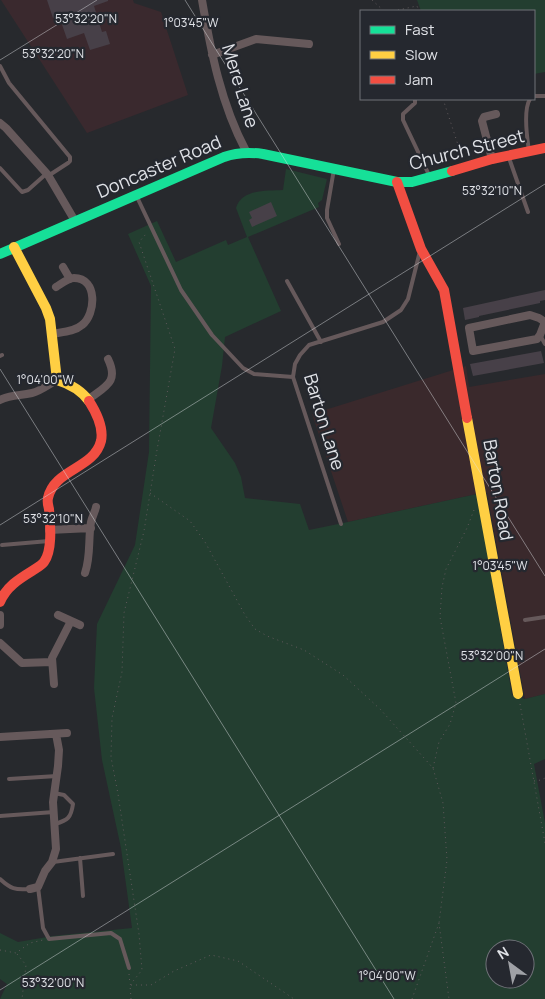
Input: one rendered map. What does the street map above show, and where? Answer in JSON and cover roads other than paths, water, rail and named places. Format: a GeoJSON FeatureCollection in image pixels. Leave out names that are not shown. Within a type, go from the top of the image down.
{"type":"FeatureCollection","features":[{"type":"Feature","properties":{"kind":"street","name":"Mere Lane"},"geometry":{"type":"LineString","coordinates":[[202,0],[212,55],[226,103],[246,151]]}},
{"type":"Feature","properties":{"kind":"street"},"geometry":{"type":"LineString","coordinates":[[212,55],[256,39],[309,44]]}},
{"type":"Feature","properties":{"kind":"street"},"geometry":{"type":"LineString","coordinates":[[492,159],[482,120],[484,117],[496,114]]}},
{"type":"Feature","properties":{"kind":"street"},"geometry":{"type":"LineString","coordinates":[[0,123],[47,175],[75,221]]}},
{"type":"Feature","properties":{"kind":"street","name":"Church Street"},"geometry":{"type":"LineString","coordinates":[[397,182],[412,182],[430,178],[492,159],[545,148]]}},
{"type":"Feature","properties":{"kind":"street","name":"Doncaster Road"},"geometry":{"type":"LineString","coordinates":[[0,254],[224,157],[246,151],[397,182]]}},
{"type":"Feature","properties":{"kind":"street","name":"Barton Road"},"geometry":{"type":"LineString","coordinates":[[397,182],[420,244],[420,249],[444,290],[518,694]]}},
{"type":"Feature","properties":{"kind":"street"},"geometry":{"type":"LineString","coordinates":[[14,247],[46,308],[50,320],[57,380]]}},
{"type":"Feature","properties":{"kind":"street"},"geometry":{"type":"LineString","coordinates":[[63,267],[70,279]]}},
{"type":"Feature","properties":{"kind":"street"},"geometry":{"type":"LineString","coordinates":[[52,334],[77,329],[84,324],[89,317],[93,304],[89,286],[79,279],[70,279],[56,287]]}},
{"type":"Feature","properties":{"kind":"street"},"geometry":{"type":"LineString","coordinates":[[530,316],[545,322],[537,339],[473,351],[469,328],[530,316]]}},
{"type":"Feature","properties":{"kind":"street"},"geometry":{"type":"LineString","coordinates":[[89,398],[109,384],[112,379],[111,366],[108,359]]}},
{"type":"Feature","properties":{"kind":"street"},"geometry":{"type":"LineString","coordinates":[[0,400],[9,396],[33,393],[57,380],[64,382],[81,391],[89,398],[97,414],[101,431],[100,444],[95,454],[57,480],[48,496],[49,552],[43,563],[2,588],[0,602]]}},
{"type":"Feature","properties":{"kind":"street"},"geometry":{"type":"LineString","coordinates":[[85,573],[88,565],[91,522],[96,507]]}},
{"type":"Feature","properties":{"kind":"street"},"geometry":{"type":"LineString","coordinates":[[49,530],[91,528]]}},
{"type":"Feature","properties":{"kind":"street"},"geometry":{"type":"LineString","coordinates":[[0,615],[0,626]]}},
{"type":"Feature","properties":{"kind":"street"},"geometry":{"type":"LineString","coordinates":[[58,615],[80,625]]}},
{"type":"Feature","properties":{"kind":"street"},"geometry":{"type":"LineString","coordinates":[[54,684],[52,658],[71,621]]}},
{"type":"Feature","properties":{"kind":"street"},"geometry":{"type":"LineString","coordinates":[[0,643],[22,663],[52,662]]}},
{"type":"Feature","properties":{"kind":"street"},"geometry":{"type":"LineString","coordinates":[[0,737],[67,733]]}},
{"type":"Feature","properties":{"kind":"street"},"geometry":{"type":"LineString","coordinates":[[30,889],[38,887],[45,871],[52,862],[56,849],[54,793],[59,750],[56,734]]}},
{"type":"Feature","properties":{"kind":"lane"},"geometry":{"type":"LineString","coordinates":[[0,66],[9,83],[70,158],[68,163],[47,175],[28,190],[22,192],[0,168]]}},
{"type":"Feature","properties":{"kind":"lane"},"geometry":{"type":"LineString","coordinates":[[415,100],[415,103],[403,114],[403,120],[430,178]]}},
{"type":"Feature","properties":{"kind":"lane"},"geometry":{"type":"LineString","coordinates":[[529,151],[526,131],[530,100]]}},
{"type":"Feature","properties":{"kind":"lane"},"geometry":{"type":"LineString","coordinates":[[508,156],[528,212]]}},
{"type":"Feature","properties":{"kind":"lane"},"geometry":{"type":"LineString","coordinates":[[334,169],[327,218],[339,244]]}},
{"type":"Feature","properties":{"kind":"lane"},"geometry":{"type":"LineString","coordinates":[[136,194],[181,290],[212,335],[243,368],[254,374],[293,376]]}},
{"type":"Feature","properties":{"kind":"lane","name":"Barton Lane"},"geometry":{"type":"LineString","coordinates":[[341,524],[293,376],[294,364],[309,346],[383,322],[401,310],[408,299],[420,249]]}},
{"type":"Feature","properties":{"kind":"lane"},"geometry":{"type":"LineString","coordinates":[[287,281],[321,342]]}},
{"type":"Feature","properties":{"kind":"lane"},"geometry":{"type":"LineString","coordinates":[[540,335],[545,344]]}},
{"type":"Feature","properties":{"kind":"lane"},"geometry":{"type":"LineString","coordinates":[[2,545],[49,541]]}},
{"type":"Feature","properties":{"kind":"lane"},"geometry":{"type":"LineString","coordinates":[[526,620],[545,616]]}},
{"type":"Feature","properties":{"kind":"lane"},"geometry":{"type":"LineString","coordinates":[[9,779],[56,776]]}},
{"type":"Feature","properties":{"kind":"lane"},"geometry":{"type":"LineString","coordinates":[[54,793],[64,795],[73,804],[71,815],[65,821],[55,824]]}},
{"type":"Feature","properties":{"kind":"lane"},"geometry":{"type":"LineString","coordinates":[[0,816],[54,812]]}},
{"type":"Feature","properties":{"kind":"lane"},"geometry":{"type":"LineString","coordinates":[[52,862],[113,854]]}},
{"type":"Feature","properties":{"kind":"lane"},"geometry":{"type":"LineString","coordinates":[[80,858],[83,896]]}},
{"type":"Feature","properties":{"kind":"lane"},"geometry":{"type":"LineString","coordinates":[[0,879],[10,888],[18,890],[30,889]]}},
{"type":"Feature","properties":{"kind":"lane"},"geometry":{"type":"LineString","coordinates":[[38,887],[43,928],[49,939],[111,933],[120,939],[128,968]]}}]}
